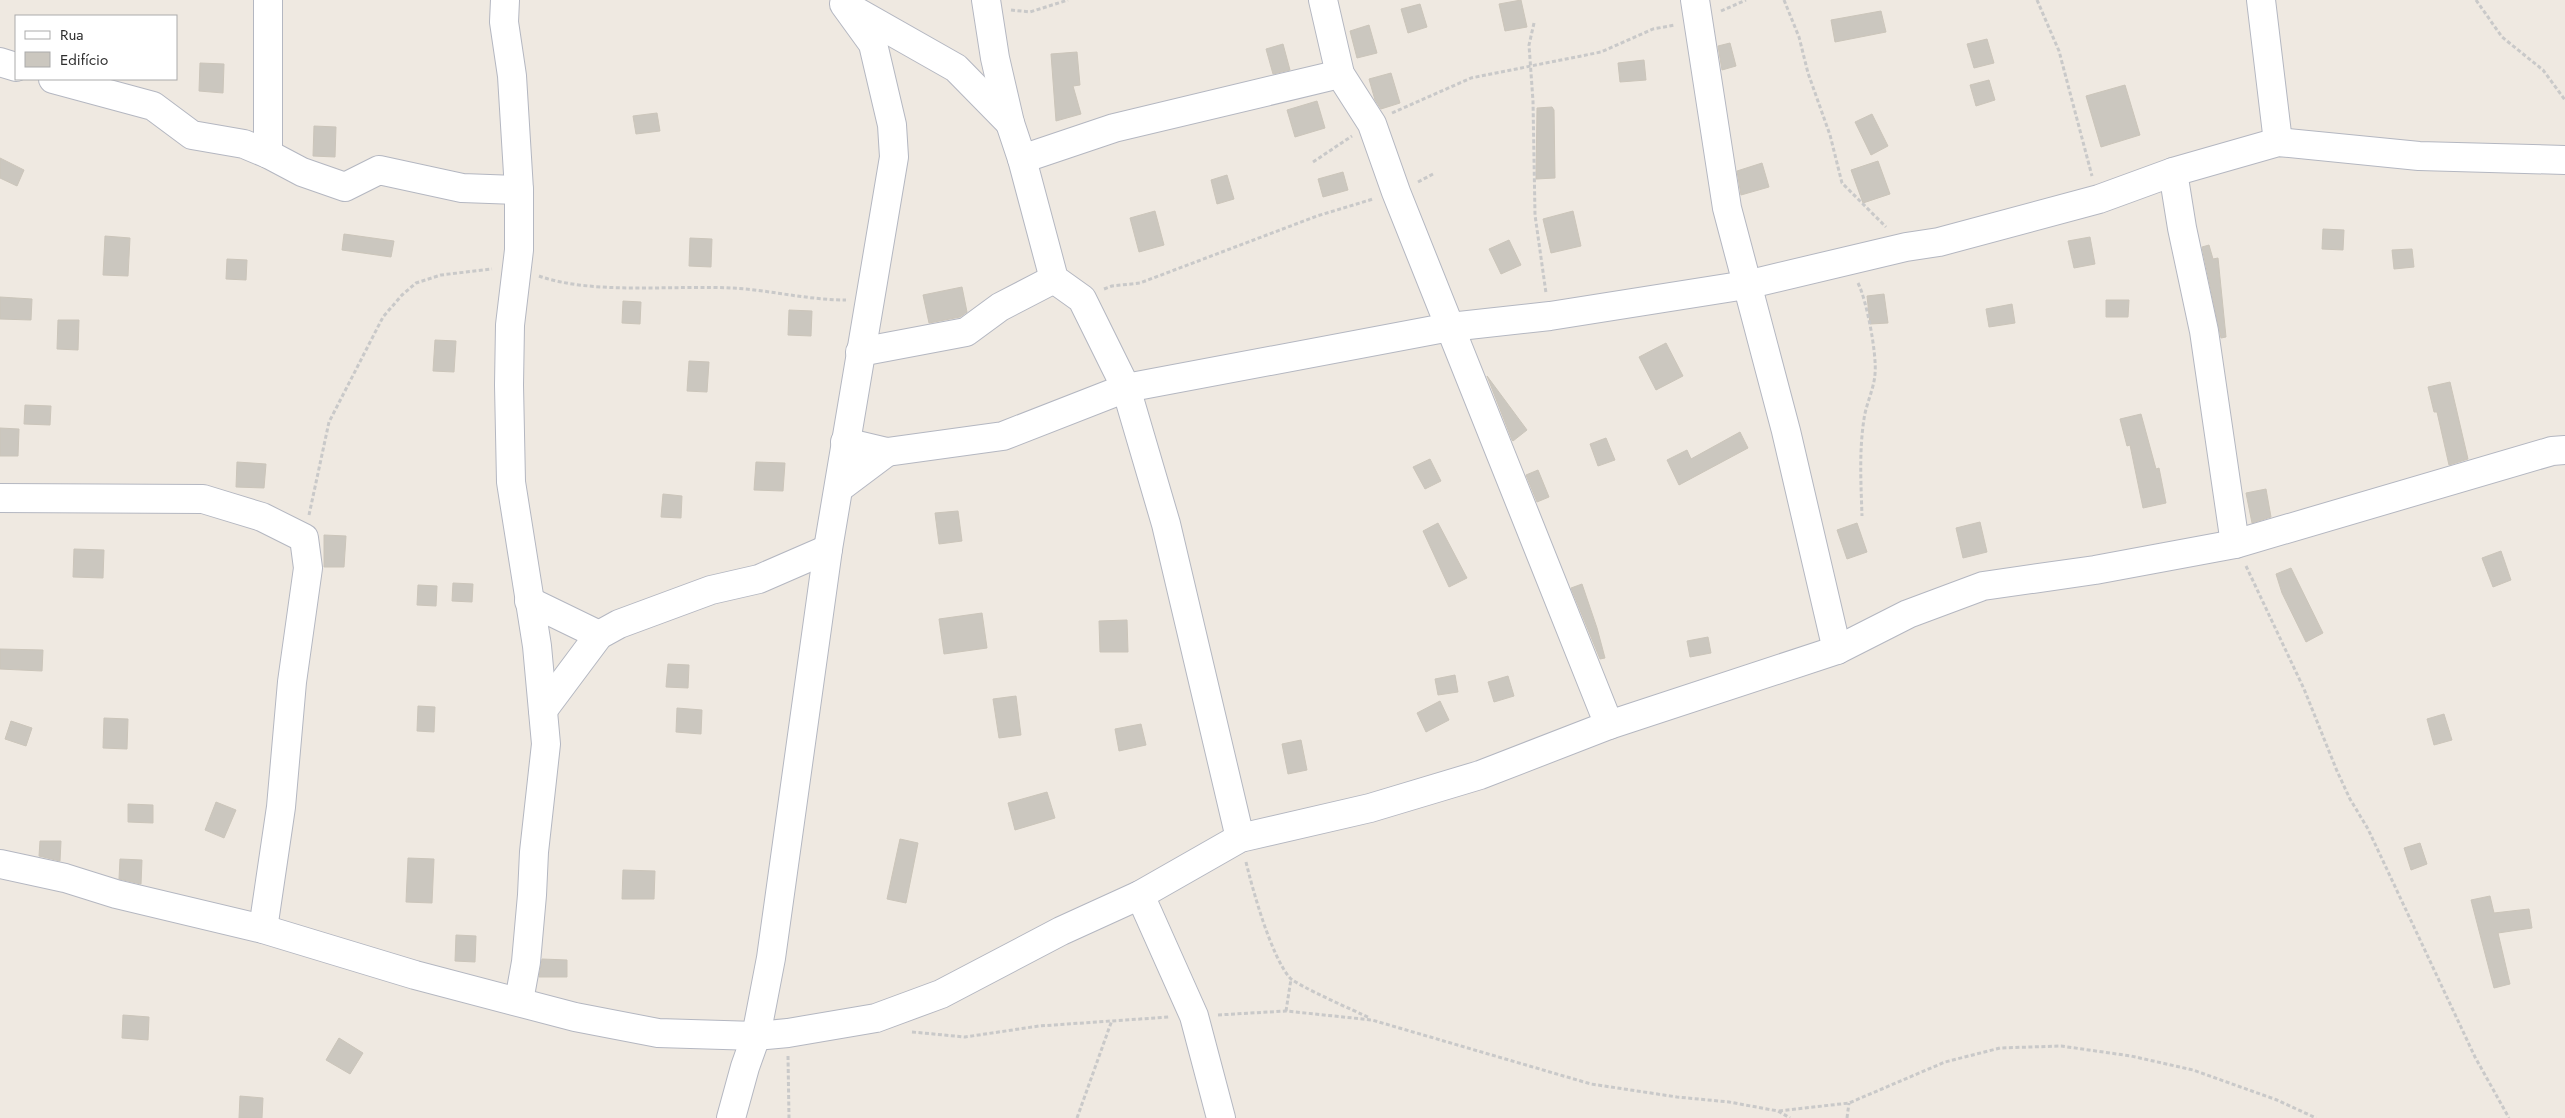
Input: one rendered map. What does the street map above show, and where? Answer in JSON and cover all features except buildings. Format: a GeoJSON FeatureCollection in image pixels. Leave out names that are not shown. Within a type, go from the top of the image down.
{"type":"FeatureCollection","features":[{"type":"Feature","properties":{"kind":"street"},"geometry":{"type":"LineString","coordinates":[[268,0],[268,154]]}},
{"type":"Feature","properties":{"kind":"street"},"geometry":{"type":"LineString","coordinates":[[505,0],[504,22],[512,76],[519,190],[518,267],[510,325],[511,482],[537,646],[546,744],[534,852],[526,962],[519,1001]]}},
{"type":"Feature","properties":{"kind":"street"},"geometry":{"type":"LineString","coordinates":[[1322,0],[1340,74],[1372,124],[1396,192],[1610,725]]}},
{"type":"Feature","properties":{"kind":"street"},"geometry":{"type":"LineString","coordinates":[[2261,0],[2269,52],[2278,142]]}},
{"type":"Feature","properties":{"kind":"street"},"geometry":{"type":"LineString","coordinates":[[842,2],[956,68],[1010,122]]}},
{"type":"Feature","properties":{"kind":"street"},"geometry":{"type":"LineString","coordinates":[[732,1118],[745,1067],[756,1036],[773,950],[828,549],[860,352],[872,300],[894,157],[892,125],[873,44],[842,2]]}},
{"type":"Feature","properties":{"kind":"street"},"geometry":{"type":"LineString","coordinates":[[987,3],[996,58],[1010,122],[1022,159],[1054,279],[1082,299],[1126,388],[1166,524],[1240,838]]}},
{"type":"Feature","properties":{"kind":"street"},"geometry":{"type":"LineString","coordinates":[[1697,11],[1727,208],[1786,430],[1837,650]]}},
{"type":"Feature","properties":{"kind":"street"},"geometry":{"type":"LineString","coordinates":[[0,62],[15,67]]}},
{"type":"Feature","properties":{"kind":"street"},"geometry":{"type":"LineString","coordinates":[[1022,159],[1114,128],[1340,74]]}},
{"type":"Feature","properties":{"kind":"street"},"geometry":{"type":"LineString","coordinates":[[57,80],[153,106],[192,135],[244,144],[302,172],[345,187],[379,170],[462,188],[519,190]]}},
{"type":"Feature","properties":{"kind":"street"},"geometry":{"type":"LineString","coordinates":[[845,442],[886,452],[1003,436],[1126,388],[1450,327],[1550,316],[1746,285],[1906,247],[1939,242],[2098,199],[2173,172],[2278,142],[2419,156],[2565,160]]}},
{"type":"Feature","properties":{"kind":"street"},"geometry":{"type":"LineString","coordinates":[[2173,172],[2182,228],[2204,331],[2234,544]]}},
{"type":"Feature","properties":{"kind":"street"},"geometry":{"type":"LineString","coordinates":[[860,352],[966,332],[1000,308],[1054,279]]}},
{"type":"Feature","properties":{"kind":"street"},"geometry":{"type":"LineString","coordinates":[[0,864],[65,878],[116,894],[263,929],[415,975],[575,1017],[658,1033],[756,1036],[788,1033],[876,1018],[940,994],[1062,931],[1140,895],[1240,838],[1370,808],[1480,775],[1610,725],[1837,650],[1908,614],[1983,586],[2104,568],[2234,544],[2552,451],[2565,450]]}},
{"type":"Feature","properties":{"kind":"street"},"geometry":{"type":"LineString","coordinates":[[839,488],[886,452]]}},
{"type":"Feature","properties":{"kind":"street"},"geometry":{"type":"LineString","coordinates":[[0,498],[204,499],[262,517],[304,538],[308,568],[294,673],[282,807],[263,929]]}},
{"type":"Feature","properties":{"kind":"street"},"geometry":{"type":"LineString","coordinates":[[542,710],[599,635],[619,624],[711,590],[759,579],[828,549]]}},
{"type":"Feature","properties":{"kind":"street"},"geometry":{"type":"LineString","coordinates":[[529,601],[599,635]]}},
{"type":"Feature","properties":{"kind":"street"},"geometry":{"type":"LineString","coordinates":[[1140,895],[1194,1016],[1221,1118]]}},
{"type":"Feature","properties":{"kind":"path"},"geometry":{"type":"LineString","coordinates":[[987,3],[1030,12],[1068,0]]}},
{"type":"Feature","properties":{"kind":"path"},"geometry":{"type":"LineString","coordinates":[[1312,162],[1372,124],[1471,78],[1601,52],[1697,11],[1746,0]]}},
{"type":"Feature","properties":{"kind":"path"},"geometry":{"type":"LineString","coordinates":[[1784,0],[1799,37],[1808,73],[1830,135],[1842,183],[1906,247]]}},
{"type":"Feature","properties":{"kind":"path"},"geometry":{"type":"LineString","coordinates":[[2037,0],[2059,51],[2098,199]]}},
{"type":"Feature","properties":{"kind":"path"},"geometry":{"type":"LineString","coordinates":[[2476,0],[2502,37],[2543,70],[2565,100]]}},
{"type":"Feature","properties":{"kind":"path"},"geometry":{"type":"LineString","coordinates":[[1534,23],[1529,45],[1535,215],[1550,316]]}},
{"type":"Feature","properties":{"kind":"path"},"geometry":{"type":"LineString","coordinates":[[1082,299],[1112,286],[1140,283],[1317,216],[1396,192],[1433,174]]}},
{"type":"Feature","properties":{"kind":"path"},"geometry":{"type":"LineString","coordinates":[[1848,262],[1860,288],[1873,339],[1875,358],[1875,376],[1864,419],[1861,471],[1862,516]]}},
{"type":"Feature","properties":{"kind":"path"},"geometry":{"type":"LineString","coordinates":[[304,538],[328,422],[383,317],[402,295],[416,283],[441,275],[518,267],[550,280],[588,286],[732,288],[822,300],[872,300]]}},
{"type":"Feature","properties":{"kind":"path"},"geometry":{"type":"LineString","coordinates":[[2234,544],[2304,689],[2346,792],[2368,829],[2474,1058],[2509,1118]]}},
{"type":"Feature","properties":{"kind":"path"},"geometry":{"type":"LineString","coordinates":[[1240,838],[1252,884],[1269,933],[1280,960],[1291,979],[1372,1020]]}},
{"type":"Feature","properties":{"kind":"path"},"geometry":{"type":"LineString","coordinates":[[1286,1012],[1291,979]]}},
{"type":"Feature","properties":{"kind":"path"},"geometry":{"type":"LineString","coordinates":[[1078,1118],[1112,1020]]}},
{"type":"Feature","properties":{"kind":"path"},"geometry":{"type":"LineString","coordinates":[[788,1033],[789,1118]]}},
{"type":"Feature","properties":{"kind":"path"},"geometry":{"type":"LineString","coordinates":[[1474,1051],[1591,1084],[1778,1111],[1849,1103],[1945,1062],[2000,1048],[2061,1046],[2131,1056],[2193,1070],[2277,1100],[2316,1118]]}},
{"type":"Feature","properties":{"kind":"path"},"geometry":{"type":"LineString","coordinates":[[1847,1118],[1849,1103]]}},
{"type":"Feature","properties":{"kind":"path"},"geometry":{"type":"LineString","coordinates":[[1778,1111],[1790,1118]]}}]}
